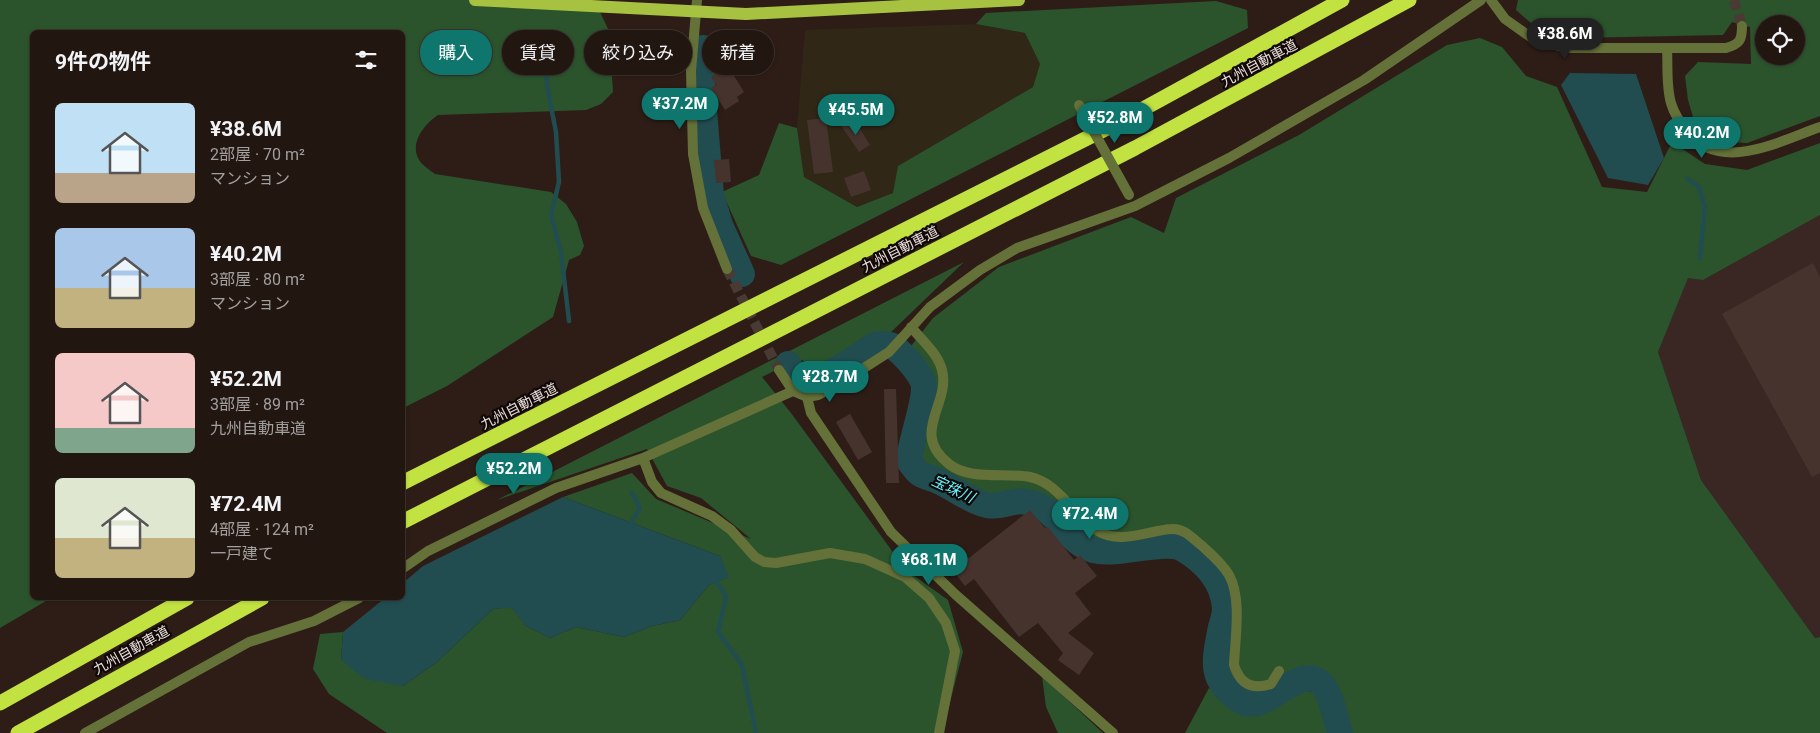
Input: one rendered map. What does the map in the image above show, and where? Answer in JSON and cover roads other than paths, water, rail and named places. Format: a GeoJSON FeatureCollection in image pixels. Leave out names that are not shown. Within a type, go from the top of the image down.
{"type":"FeatureCollection","features":[{"type":"Feature","properties":{"kind":"highway","name":"九州自動車道"},"geometry":{"type":"LineString","coordinates":[[405,481],[1114,124],[1342,0]]}},
{"type":"Feature","properties":{"kind":"highway","name":"九州自動車道"},"geometry":{"type":"LineString","coordinates":[[405,520],[1135,148],[1409,0]]}},
{"type":"Feature","properties":{"kind":"highway","name":"九州自動車道"},"geometry":{"type":"LineString","coordinates":[[0,703],[183,600]]}},
{"type":"Feature","properties":{"kind":"highway","name":"九州自動車道"},"geometry":{"type":"LineString","coordinates":[[18,733],[258,600]]}},
{"type":"Feature","properties":{"kind":"main road"},"geometry":{"type":"LineString","coordinates":[[475,0],[697,6],[746,14],[1019,0]]}},
{"type":"Feature","properties":{"kind":"street"},"geometry":{"type":"LineString","coordinates":[[779,370],[793,392],[807,397],[818,395],[839,384],[889,352],[902,340],[911,327],[930,307],[980,270],[1017,248],[1135,206],[1229,158],[1364,80],[1481,0]]}},
{"type":"Feature","properties":{"kind":"street"},"geometry":{"type":"LineString","coordinates":[[1491,0],[1506,18],[1532,38],[1566,48],[1726,48],[1737,45],[1742,37],[1742,26]]}},
{"type":"Feature","properties":{"kind":"street"},"geometry":{"type":"LineString","coordinates":[[697,6],[690,72],[693,154],[703,208],[727,269]]}},
{"type":"Feature","properties":{"kind":"street"},"geometry":{"type":"LineString","coordinates":[[1667,49],[1671,102],[1678,121],[1694,140],[1711,150],[1732,153],[1757,150],[1820,126]]}},
{"type":"Feature","properties":{"kind":"street"},"geometry":{"type":"LineString","coordinates":[[1079,105],[1135,206]]}},
{"type":"Feature","properties":{"kind":"street"},"geometry":{"type":"LineString","coordinates":[[911,327],[939,361],[943,372],[942,386],[931,424],[931,438],[939,454],[950,465],[964,472],[1032,478],[1052,488],[1098,531],[1130,536],[1174,528],[1185,531],[1220,562],[1230,576],[1236,595],[1234,665],[1237,674],[1247,684],[1258,688],[1271,684],[1279,671]]}},
{"type":"Feature","properties":{"kind":"street"},"geometry":{"type":"LineString","coordinates":[[405,567],[428,551],[556,488],[643,458],[793,392]]}},
{"type":"Feature","properties":{"kind":"street"},"geometry":{"type":"LineString","coordinates":[[807,397],[811,413],[891,532],[956,595],[1113,733]]}},
{"type":"Feature","properties":{"kind":"street"},"geometry":{"type":"LineString","coordinates":[[643,458],[652,482],[662,493],[712,516],[731,530],[755,557],[764,562],[776,563],[830,553],[865,559],[905,576],[930,598],[946,623],[955,651],[939,733]]}},
{"type":"Feature","properties":{"kind":"street"},"geometry":{"type":"LineString","coordinates":[[85,733],[250,642],[314,621],[355,600]]}},
{"type":"Feature","properties":{"kind":"water"},"geometry":{"type":"Polygon","coordinates":[[[1570,73],[1636,74],[1664,158],[1648,185],[1608,178],[1561,85],[1570,73]]]}},
{"type":"Feature","properties":{"kind":"water"},"geometry":{"type":"Polygon","coordinates":[[[563,497],[720,556],[729,577],[709,585],[680,620],[652,626],[624,637],[576,627],[550,638],[526,626],[512,608],[493,609],[437,662],[403,686],[365,679],[341,660],[343,632],[383,600],[405,600],[405,581],[423,566],[563,497]]]}},
{"type":"Feature","properties":{"kind":"waterway"},"geometry":{"type":"LineString","coordinates":[[547,75],[556,132],[559,182],[551,215],[561,252],[569,321]]}},
{"type":"Feature","properties":{"kind":"waterway","name":"宝珠川"},"geometry":{"type":"LineString","coordinates":[[702,75],[711,195],[720,225],[742,274]]}},
{"type":"Feature","properties":{"kind":"waterway"},"geometry":{"type":"LineString","coordinates":[[1688,179],[1699,187],[1705,207],[1700,258]]}},
{"type":"Feature","properties":{"kind":"waterway","name":"宝珠川"},"geometry":{"type":"LineString","coordinates":[[788,364],[799,378],[804,381],[812,381],[840,368],[875,345],[887,344],[893,346],[911,363],[923,382],[923,398],[909,461],[918,472],[973,500],[987,505],[993,506],[1022,501],[1038,505],[1052,514],[1077,541],[1093,550],[1104,552],[1153,546],[1175,546],[1183,549],[1199,560],[1212,574],[1224,599],[1225,613],[1216,659],[1216,668],[1222,684],[1239,700],[1250,704],[1261,702],[1296,682],[1307,678],[1317,680],[1326,690],[1340,733]]}},
{"type":"Feature","properties":{"kind":"waterway"},"geometry":{"type":"LineString","coordinates":[[628,528],[640,508],[632,493]]}},
{"type":"Feature","properties":{"kind":"waterway"},"geometry":{"type":"LineString","coordinates":[[714,578],[726,596],[718,632],[742,665],[756,733]]}},
{"type":"Feature","properties":{"kind":"tunnel"},"geometry":{"type":"LineString","coordinates":[[1734,0],[1742,26]]}},
{"type":"Feature","properties":{"kind":"tunnel"},"geometry":{"type":"LineString","coordinates":[[727,269],[779,370]]}}]}
